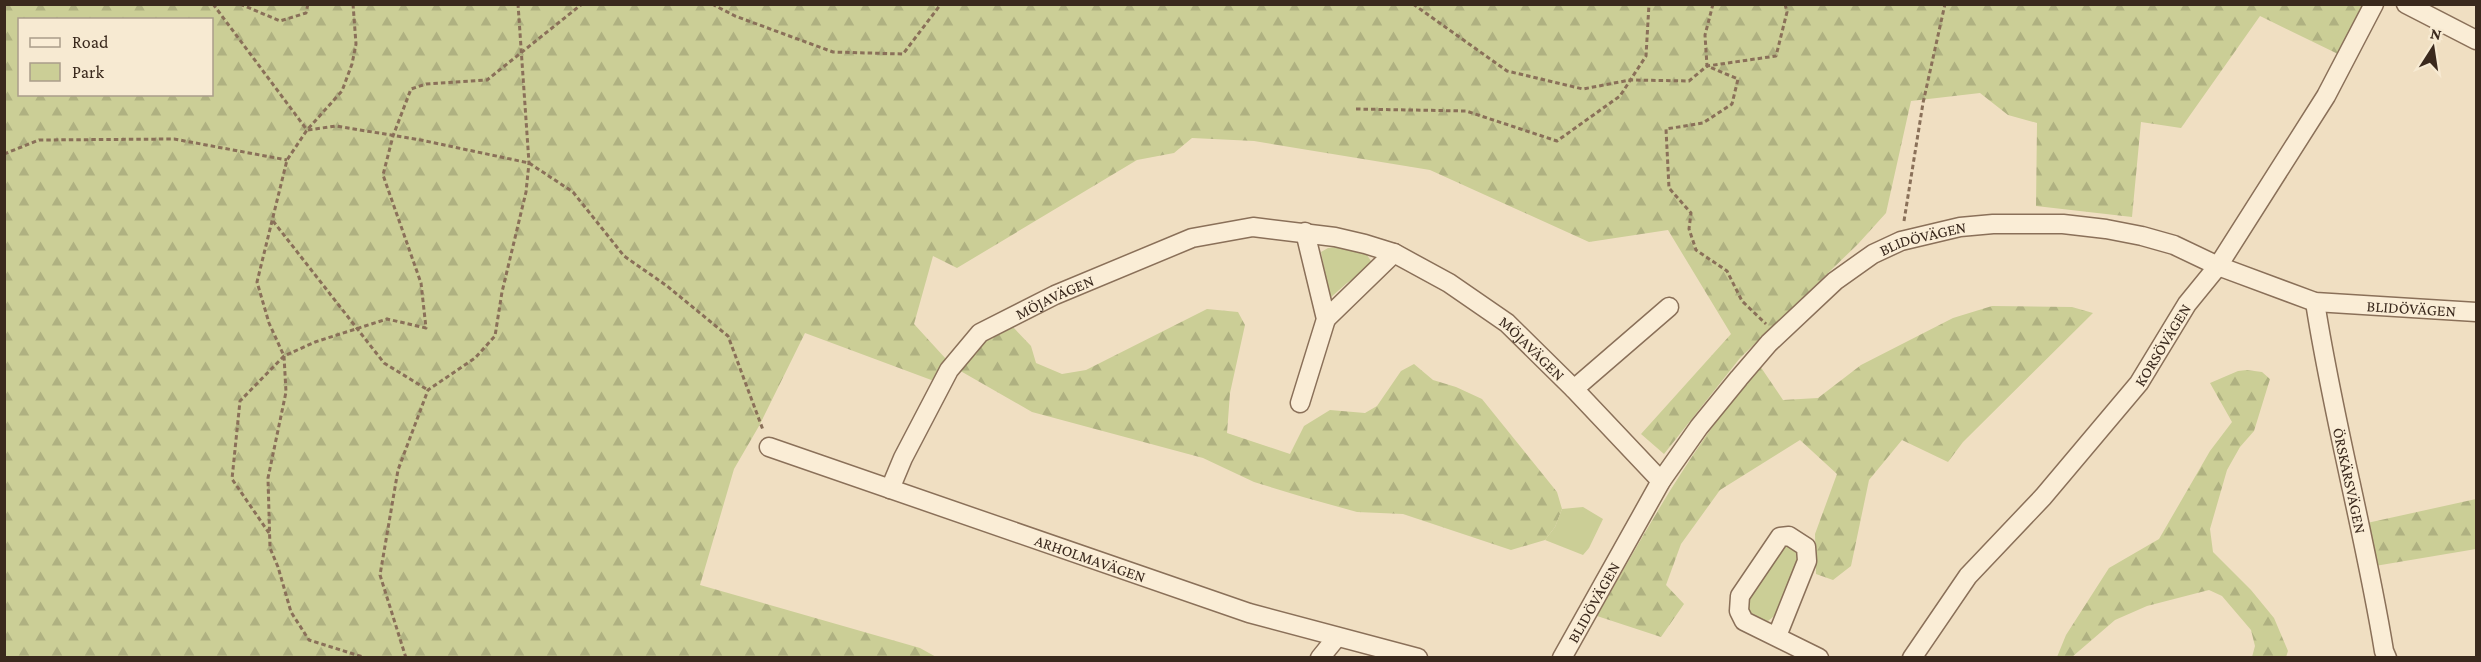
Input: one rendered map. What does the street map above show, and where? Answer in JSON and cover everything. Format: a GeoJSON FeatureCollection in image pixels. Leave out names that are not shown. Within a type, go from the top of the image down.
{"type":"FeatureCollection","features":[{"type":"Feature","properties":{"kind":"street","name":"KORSÖVÄGEN"},"geometry":{"type":"LineString","coordinates":[[1912,657],[1968,576],[2043,497],[2139,383],[2187,304],[2218,266],[2326,96],[2374,4]]}},
{"type":"Feature","properties":{"kind":"street"},"geometry":{"type":"LineString","coordinates":[[2406,4],[2476,40]]}},
{"type":"Feature","properties":{"kind":"street","name":"BLIDÖVÄGEN"},"geometry":{"type":"LineString","coordinates":[[1562,657],[1661,481],[1699,427],[1778,335],[1835,281],[1873,254],[1900,241],[1960,227],[1993,224],[2063,224],[2142,236],[2174,245],[2218,266],[2315,302],[2476,312]]}},
{"type":"Feature","properties":{"kind":"street","name":"MÖJAVÄGEN"},"geometry":{"type":"LineString","coordinates":[[890,489],[903,458],[949,370],[980,333],[1056,295],[1192,238],[1253,227],[1335,237],[1394,253],[1449,283],[1507,323],[1574,389],[1661,481]]}},
{"type":"Feature","properties":{"kind":"street"},"geometry":{"type":"LineString","coordinates":[[1305,232],[1326,319]]}},
{"type":"Feature","properties":{"kind":"street"},"geometry":{"type":"LineString","coordinates":[[1300,403],[1326,319],[1394,253]]}},
{"type":"Feature","properties":{"kind":"street","name":"ÖRSKÄRSVÄGEN"},"geometry":{"type":"LineString","coordinates":[[2315,302],[2325,364],[2387,657]]}},
{"type":"Feature","properties":{"kind":"street","name":"MÖJAVÄGEN"},"geometry":{"type":"LineString","coordinates":[[1574,389],[1669,307]]}},
{"type":"Feature","properties":{"kind":"street","name":"ARHOLMAVÄGEN"},"geometry":{"type":"LineString","coordinates":[[769,447],[1249,613],[1418,657]]}},
{"type":"Feature","properties":{"kind":"street"},"geometry":{"type":"LineString","coordinates":[[1777,636],[1807,561],[1806,547],[1789,536],[1780,537],[1740,596],[1739,610],[1744,621],[1819,657]]}},
{"type":"Feature","properties":{"kind":"street"},"geometry":{"type":"LineString","coordinates":[[1320,657],[1337,637]]}},
{"type":"Feature","properties":{"kind":"path"},"geometry":{"type":"LineString","coordinates":[[213,4],[307,130]]}},
{"type":"Feature","properties":{"kind":"path"},"geometry":{"type":"LineString","coordinates":[[240,4],[280,21],[306,13],[308,4]]}},
{"type":"Feature","properties":{"kind":"path"},"geometry":{"type":"LineString","coordinates":[[353,4],[356,44],[352,64],[342,90],[307,130],[288,160],[257,282],[269,323],[284,356],[286,392],[268,478],[270,548],[291,612],[309,640],[366,657]]}},
{"type":"Feature","properties":{"kind":"path"},"geometry":{"type":"LineString","coordinates":[[406,657],[380,575],[398,470],[428,390],[475,358],[495,336],[502,292],[526,192],[529,163],[518,4]]}},
{"type":"Feature","properties":{"kind":"path"},"geometry":{"type":"LineString","coordinates":[[270,533],[232,479],[240,401],[284,356],[315,342],[387,319],[426,328],[421,283],[383,175],[393,136],[411,89],[426,84],[487,80],[582,4]]}},
{"type":"Feature","properties":{"kind":"path"},"geometry":{"type":"LineString","coordinates":[[712,4],[735,16],[833,52],[903,54],[941,4]]}},
{"type":"Feature","properties":{"kind":"path"},"geometry":{"type":"LineString","coordinates":[[1413,4],[1507,71],[1582,89],[1630,80],[1689,81],[1707,66],[1776,56],[1787,12],[1785,4]]}},
{"type":"Feature","properties":{"kind":"path"},"geometry":{"type":"LineString","coordinates":[[1356,109],[1466,111],[1557,141],[1620,96],[1646,56],[1649,4]]}},
{"type":"Feature","properties":{"kind":"path"},"geometry":{"type":"LineString","coordinates":[[1707,66],[1705,35],[1713,4]]}},
{"type":"Feature","properties":{"kind":"path"},"geometry":{"type":"LineString","coordinates":[[1900,241],[1923,103],[1945,4]]}},
{"type":"Feature","properties":{"kind":"path"},"geometry":{"type":"LineString","coordinates":[[1707,66],[1738,79],[1732,104],[1703,123],[1666,129],[1669,188],[1691,213],[1689,229],[1696,250],[1727,271],[1742,301],[1778,335]]}},
{"type":"Feature","properties":{"kind":"path"},"geometry":{"type":"LineString","coordinates":[[307,130],[336,126],[529,163],[573,192],[624,256],[667,286],[728,336],[769,447]]}},
{"type":"Feature","properties":{"kind":"path"},"geometry":{"type":"LineString","coordinates":[[4,154],[39,140],[174,139],[288,160]]}},
{"type":"Feature","properties":{"kind":"path"},"geometry":{"type":"LineString","coordinates":[[273,221],[384,363],[428,390]]}},
{"type":"Feature","properties":{"kind":"green space"},"geometry":{"type":"Polygon","coordinates":[[[4,5],[2362,5],[2338,54],[2260,16],[2181,128],[2141,122],[2132,217],[2036,206],[2037,123],[2008,115],[1980,93],[1911,101],[1886,213],[1858,244],[1740,358],[1664,454],[1641,434],[1731,334],[1668,230],[1589,242],[1430,170],[1254,141],[1192,138],[1174,153],[1137,160],[957,268],[933,256],[914,324],[946,359],[934,381],[805,333],[759,426],[734,469],[700,585],[920,648],[938,658],[5,657],[4,5]]]}},
{"type":"Feature","properties":{"kind":"green space"},"geometry":{"type":"Polygon","coordinates":[[[1336,247],[1367,255],[1371,261],[1370,268],[1330,298],[1321,252],[1336,247]]]}},
{"type":"Feature","properties":{"kind":"green space"},"geometry":{"type":"Polygon","coordinates":[[[1992,306],[2072,307],[2093,313],[1963,442],[1948,462],[1902,440],[1869,480],[1851,566],[1833,580],[1816,574],[1815,534],[1837,474],[1800,440],[1720,490],[1681,544],[1666,585],[1684,604],[1661,637],[1597,616],[1672,487],[1714,425],[1760,366],[1783,400],[1818,398],[1861,365],[1953,318],[1992,306]]]}},
{"type":"Feature","properties":{"kind":"green space"},"geometry":{"type":"Polygon","coordinates":[[[1207,309],[1238,312],[1245,325],[1230,393],[1227,433],[1290,454],[1304,426],[1330,410],[1365,413],[1377,406],[1401,371],[1414,364],[1433,380],[1482,399],[1557,492],[1562,509],[1555,527],[1545,540],[1511,550],[1403,514],[1357,512],[1254,482],[1203,458],[1032,412],[957,369],[979,345],[1013,327],[1031,346],[1036,363],[1062,374],[1086,370],[1207,309]]]}},
{"type":"Feature","properties":{"kind":"green space"},"geometry":{"type":"Polygon","coordinates":[[[2238,371],[2262,372],[2270,379],[2254,431],[2240,447],[2227,470],[2210,529],[2213,552],[2251,590],[2274,618],[2288,651],[2286,657],[2252,657],[2255,646],[2251,630],[2222,596],[2209,590],[2147,606],[2115,620],[2072,657],[2057,657],[2066,635],[2109,568],[2159,539],[2210,451],[2232,422],[2210,383],[2238,371]]]}},
{"type":"Feature","properties":{"kind":"green space"},"geometry":{"type":"Polygon","coordinates":[[[2476,499],[2476,549],[2375,566],[2367,523],[2476,499]]]}},
{"type":"Feature","properties":{"kind":"green space"},"geometry":{"type":"Polygon","coordinates":[[[1583,507],[1603,519],[1589,548],[1583,555],[1545,540],[1555,527],[1562,509],[1583,507]]]}},
{"type":"Feature","properties":{"kind":"green space"},"geometry":{"type":"Polygon","coordinates":[[[1783,545],[1790,545],[1798,553],[1799,561],[1779,612],[1768,621],[1754,618],[1747,611],[1748,600],[1783,545]]]}}]}
